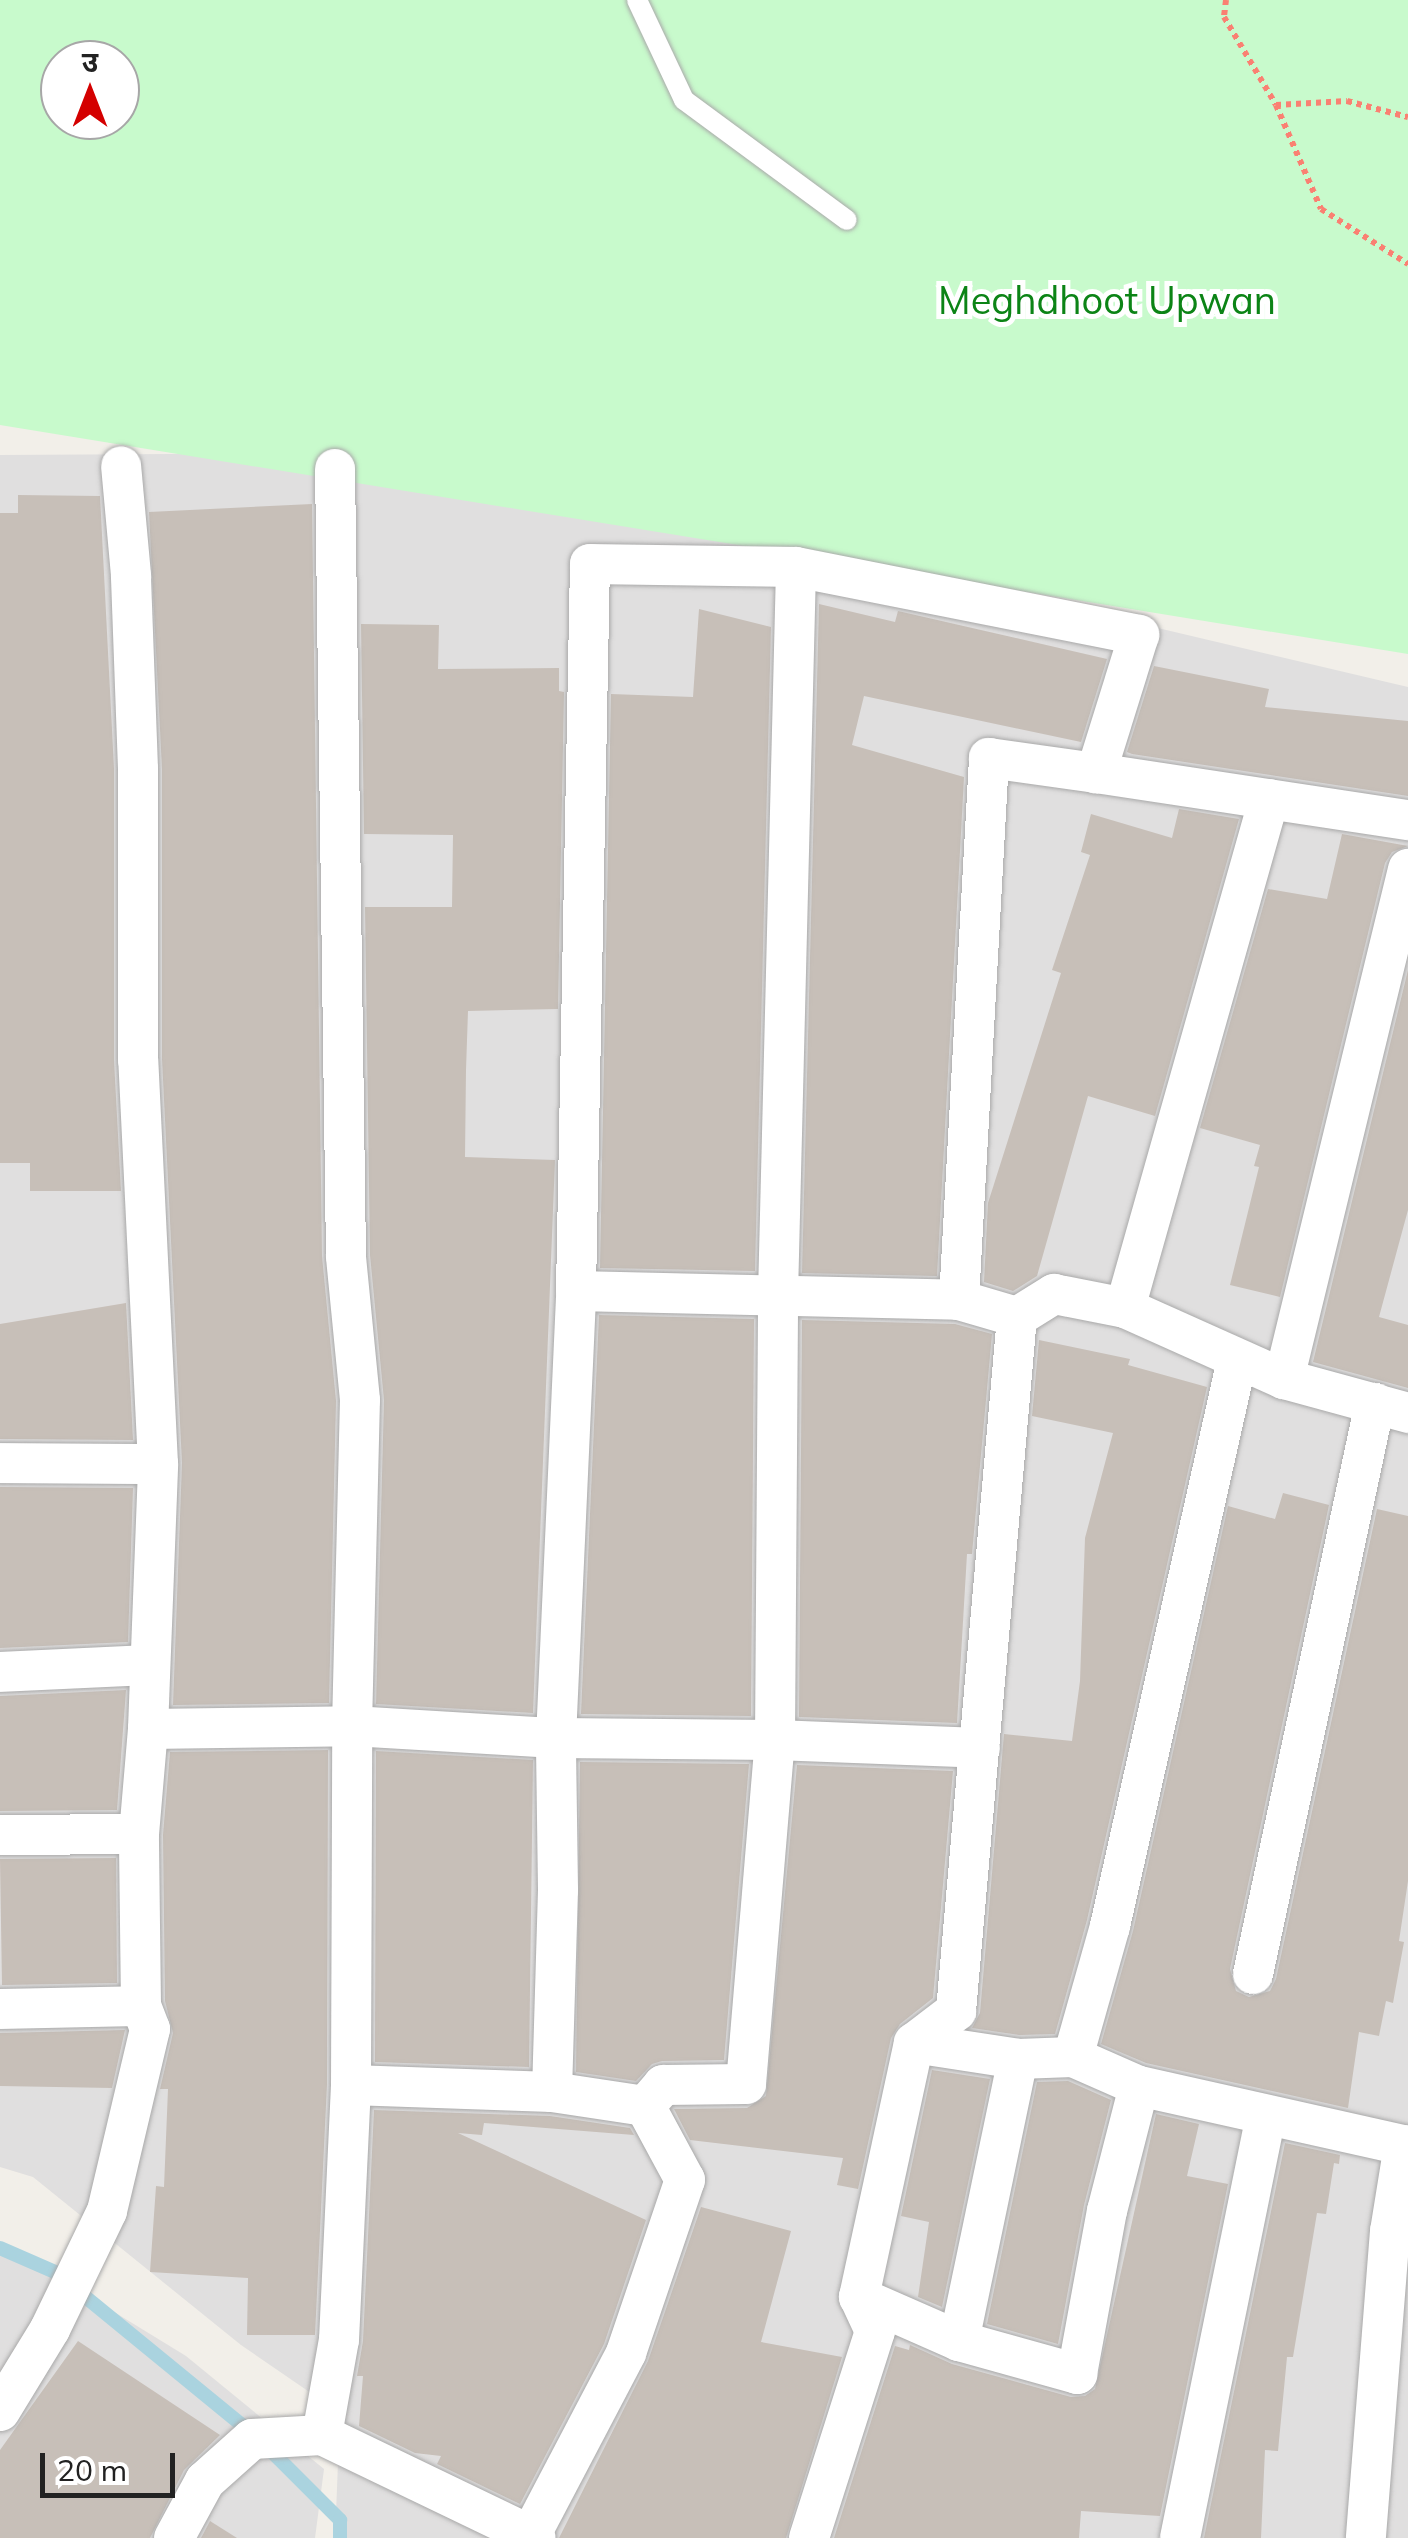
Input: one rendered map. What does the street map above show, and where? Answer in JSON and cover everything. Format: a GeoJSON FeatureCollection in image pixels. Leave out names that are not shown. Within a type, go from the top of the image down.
{"type":"FeatureCollection","features":[{"type":"Feature","properties":{"kind":"street"},"geometry":{"type":"LineString","coordinates":[[0,2411],[50,2329],[108,2211],[150,2029],[142,2006],[139,1834],[148,1729],[158,1464],[138,1060],[138,769],[121,466]]}},
{"type":"Feature","properties":{"kind":"street"},"geometry":{"type":"LineString","coordinates":[[322,2435],[340,2340],[351,2085],[352,1726],[360,1400],[346,1256],[335,469]]}},
{"type":"Feature","properties":{"kind":"street"},"geometry":{"type":"LineString","coordinates":[[552,2092],[558,1890],[556,1738],[576,1291],[590,564],[796,567],[1139,635],[1096,772]]}},
{"type":"Feature","properties":{"kind":"street"},"geometry":{"type":"LineString","coordinates":[[645,2106],[663,2085],[746,2084],[774,1740],[778,1295],[796,567]]}},
{"type":"Feature","properties":{"kind":"street"},"geometry":{"type":"LineString","coordinates":[[959,1300],[988,758],[1408,820]]}},
{"type":"Feature","properties":{"kind":"street"},"geometry":{"type":"LineString","coordinates":[[1126,1308],[1268,799]]}},
{"type":"Feature","properties":{"kind":"street"},"geometry":{"type":"LineString","coordinates":[[1284,1379],[1408,869]]}},
{"type":"Feature","properties":{"kind":"street"},"geometry":{"type":"LineString","coordinates":[[576,1291],[959,1300],[1017,1317],[1054,1294],[1126,1308],[1284,1379],[1392,1408],[1253,1974]]}},
{"type":"Feature","properties":{"kind":"street"},"geometry":{"type":"LineString","coordinates":[[810,2538],[875,2331],[858,2297],[914,2043],[956,2011],[1017,1317]]}},
{"type":"Feature","properties":{"kind":"street"},"geometry":{"type":"LineString","coordinates":[[1073,2058],[1110,1926],[1237,1360]]}},
{"type":"Feature","properties":{"kind":"street"},"geometry":{"type":"LineString","coordinates":[[0,1462],[158,1464]]}},
{"type":"Feature","properties":{"kind":"street"},"geometry":{"type":"LineString","coordinates":[[0,1672],[150,1665]]}},
{"type":"Feature","properties":{"kind":"street"},"geometry":{"type":"LineString","coordinates":[[148,1729],[352,1726],[556,1738],[774,1740],[980,1748]]}},
{"type":"Feature","properties":{"kind":"street"},"geometry":{"type":"LineString","coordinates":[[0,1835],[139,1834]]}},
{"type":"Feature","properties":{"kind":"street"},"geometry":{"type":"LineString","coordinates":[[0,2009],[142,2006]]}},
{"type":"Feature","properties":{"kind":"street"},"geometry":{"type":"LineString","coordinates":[[914,2043],[1018,2059],[1073,2058],[1139,2086],[1404,2145],[1390,2230],[1395,2329],[1366,2538]]}},
{"type":"Feature","properties":{"kind":"street"},"geometry":{"type":"LineString","coordinates":[[959,2341],[1018,2059]]}},
{"type":"Feature","properties":{"kind":"street"},"geometry":{"type":"LineString","coordinates":[[351,2085],[552,2092],[645,2106]]}},
{"type":"Feature","properties":{"kind":"street"},"geometry":{"type":"LineString","coordinates":[[858,2297],[959,2341],[1078,2374],[1108,2211],[1139,2086]]}},
{"type":"Feature","properties":{"kind":"street"},"geometry":{"type":"LineString","coordinates":[[174,2538],[205,2481],[252,2439],[322,2435],[532,2537],[626,2353],[685,2180],[645,2106]]}},
{"type":"Feature","properties":{"kind":"street"},"geometry":{"type":"LineString","coordinates":[[1180,2538],[1266,2116]]}},
{"type":"Feature","properties":{"kind":"lane"},"geometry":{"type":"LineString","coordinates":[[637,0],[684,100],[847,220]]}},
{"type":"Feature","properties":{"kind":"path"},"geometry":{"type":"LineString","coordinates":[[1226,0],[1224,16],[1276,105],[1322,209],[1408,264]]}},
{"type":"Feature","properties":{"kind":"path"},"geometry":{"type":"LineString","coordinates":[[1276,105],[1347,101],[1408,116]]}},
{"type":"Feature","properties":{"kind":"shaded area"},"geometry":{"type":"Polygon","coordinates":[[[355,453],[946,578],[1408,687],[1408,2538],[335,2538],[340,2413],[241,2345],[33,2177],[0,2167],[0,455],[355,453]]]}},
{"type":"Feature","properties":{"kind":"shaded area"},"geometry":{"type":"Polygon","coordinates":[[[0,2242],[186,2356],[324,2469],[315,2538],[0,2538],[0,2242]]]}},
{"type":"Feature","properties":{"kind":"green space","name":"Meghdhoot Upwan"},"geometry":{"type":"Polygon","coordinates":[[[0,0],[1408,0],[1408,654],[0,425],[0,0]]]}},
{"type":"Feature","properties":{"kind":"building"},"geometry":{"type":"Polygon","coordinates":[[[18,495],[100,496],[114,769],[114,1060],[121,1191],[30,1191],[30,1163],[0,1163],[0,513],[18,513],[18,495]]]}},
{"type":"Feature","properties":{"kind":"building"},"geometry":{"type":"Polygon","coordinates":[[[312,504],[322,1256],[336,1401],[329,1703],[173,1705],[182,1463],[162,1059],[162,769],[149,512],[312,504]]]}},
{"type":"Feature","properties":{"kind":"building"},"geometry":{"type":"Polygon","coordinates":[[[819,604],[895,622],[898,611],[1107,659],[1081,742],[864,696],[852,745],[964,777],[937,1276],[802,1273],[819,604]]]}},
{"type":"Feature","properties":{"kind":"building"},"geometry":{"type":"Polygon","coordinates":[[[699,609],[771,627],[755,1271],[600,1268],[611,694],[693,697],[699,609]]]}},
{"type":"Feature","properties":{"kind":"building"},"geometry":{"type":"Polygon","coordinates":[[[361,624],[439,625],[438,669],[559,668],[559,691],[564,692],[558,1009],[468,1011],[466,1070],[465,1157],[555,1160],[533,1713],[376,1704],[384,1400],[370,1255],[365,907],[452,907],[453,835],[364,834],[361,624]]]}},
{"type":"Feature","properties":{"kind":"building"},"geometry":{"type":"Polygon","coordinates":[[[1154,666],[1269,689],[1265,707],[1408,721],[1408,796],[1127,752],[1154,666]]]}},
{"type":"Feature","properties":{"kind":"building"},"geometry":{"type":"Polygon","coordinates":[[[1179,809],[1239,819],[1155,1116],[1088,1096],[1037,1276],[1013,1291],[984,1282],[988,1203],[1061,973],[1052,970],[1090,855],[1081,852],[1091,814],[1172,838],[1179,809]]]}},
{"type":"Feature","properties":{"kind":"building"},"geometry":{"type":"Polygon","coordinates":[[[1342,834],[1408,846],[1392,852],[1385,863],[1280,1297],[1230,1285],[1259,1167],[1254,1166],[1260,1145],[1200,1128],[1268,889],[1327,899],[1342,834]]]}},
{"type":"Feature","properties":{"kind":"building"},"geometry":{"type":"Polygon","coordinates":[[[1408,970],[1408,1210],[1379,1317],[1408,1325],[1408,1388],[1313,1362],[1408,970]]]}},
{"type":"Feature","properties":{"kind":"building"},"geometry":{"type":"Polygon","coordinates":[[[126,1303],[133,1440],[0,1439],[0,1324],[126,1303]]]}},
{"type":"Feature","properties":{"kind":"building"},"geometry":{"type":"Polygon","coordinates":[[[599,1315],[754,1319],[751,1716],[581,1714],[599,1315]]]}},
{"type":"Feature","properties":{"kind":"building"},"geometry":{"type":"Polygon","coordinates":[[[802,1320],[955,1324],[992,1334],[972,1554],[967,1554],[957,1723],[799,1717],[802,1320]]]}},
{"type":"Feature","properties":{"kind":"building"},"geometry":{"type":"Polygon","coordinates":[[[1039,1340],[1130,1359],[1128,1365],[1207,1387],[1087,1920],[1055,2034],[1019,2035],[972,2028],[980,2013],[1004,1734],[1072,1741],[1080,1681],[1085,1538],[1113,1433],[1032,1416],[1039,1340]]]}},
{"type":"Feature","properties":{"kind":"building"},"geometry":{"type":"Polygon","coordinates":[[[0,1487],[133,1488],[128,1642],[0,1648],[0,1487]]]}},
{"type":"Feature","properties":{"kind":"building"},"geometry":{"type":"Polygon","coordinates":[[[1283,1493],[1329,1505],[1230,1969],[1236,1991],[1249,1997],[1270,1991],[1276,1979],[1377,1509],[1408,1516],[1408,1881],[1399,1941],[1404,1942],[1393,2003],[1386,2001],[1379,2036],[1359,2032],[1348,2108],[1146,2063],[1101,2044],[1133,1931],[1228,1506],[1275,1519],[1283,1493]]]}},
{"type":"Feature","properties":{"kind":"building"},"geometry":{"type":"Polygon","coordinates":[[[126,1690],[117,1810],[0,1811],[0,1696],[126,1690]]]}},
{"type":"Feature","properties":{"kind":"building"},"geometry":{"type":"Polygon","coordinates":[[[328,1750],[327,2084],[315,2335],[247,2335],[248,2278],[150,2272],[156,2186],[164,2187],[168,2089],[160,2089],[173,2033],[165,2001],[163,1835],[170,1752],[328,1750]]]}},
{"type":"Feature","properties":{"kind":"building"},"geometry":{"type":"Polygon","coordinates":[[[376,1751],[533,1760],[529,2067],[375,2062],[376,1751]]]}},
{"type":"Feature","properties":{"kind":"building"},"geometry":{"type":"Polygon","coordinates":[[[580,1762],[749,1764],[724,2060],[662,2061],[652,2064],[636,2081],[576,2072],[580,1762]]]}},
{"type":"Feature","properties":{"kind":"building"},"geometry":{"type":"Polygon","coordinates":[[[797,1765],[953,1771],[933,1998],[900,2024],[891,2038],[858,2189],[837,2185],[843,2158],[690,2140],[674,2109],[747,2108],[766,2096],[797,1765]]]}},
{"type":"Feature","properties":{"kind":"building"},"geometry":{"type":"Polygon","coordinates":[[[116,1858],[117,1983],[2,1985],[0,1859],[116,1858]]]}},
{"type":"Feature","properties":{"kind":"building"},"geometry":{"type":"Polygon","coordinates":[[[125,2030],[112,2088],[0,2086],[0,2033],[125,2030]]]}},
{"type":"Feature","properties":{"kind":"building"},"geometry":{"type":"Polygon","coordinates":[[[932,2070],[990,2079],[942,2307],[918,2297],[929,2222],[901,2216],[932,2070]]]}},
{"type":"Feature","properties":{"kind":"building"},"geometry":{"type":"Polygon","coordinates":[[[1068,2081],[1111,2100],[1084,2205],[1058,2344],[987,2324],[1037,2082],[1068,2081]]]}},
{"type":"Feature","properties":{"kind":"building"},"geometry":{"type":"Polygon","coordinates":[[[374,2110],[550,2116],[630,2128],[634,2135],[484,2123],[482,2135],[458,2133],[646,2220],[604,2344],[520,2504],[437,2464],[441,2456],[415,2453],[359,2426],[363,2376],[357,2376],[363,2341],[374,2110]]]}},
{"type":"Feature","properties":{"kind":"building"},"geometry":{"type":"Polygon","coordinates":[[[1156,2114],[1199,2124],[1187,2176],[1228,2184],[1160,2516],[1081,2511],[1079,2538],[834,2538],[895,2346],[909,2350],[910,2345],[952,2364],[1071,2397],[1085,2396],[1095,2389],[1156,2114]]]}},
{"type":"Feature","properties":{"kind":"building"},"geometry":{"type":"Polygon","coordinates":[[[1285,2143],[1340,2155],[1339,2164],[1334,2163],[1326,2214],[1317,2213],[1293,2357],[1287,2357],[1278,2451],[1265,2450],[1261,2538],[1204,2538],[1285,2143]]]}},
{"type":"Feature","properties":{"kind":"building"},"geometry":{"type":"Polygon","coordinates":[[[701,2207],[791,2231],[761,2342],[842,2357],[786,2538],[559,2538],[648,2361],[701,2207]]]}},
{"type":"Feature","properties":{"kind":"building"},"geometry":{"type":"Polygon","coordinates":[[[78,2341],[220,2435],[184,2470],[150,2538],[0,2538],[0,2450],[78,2341]]]}},
{"type":"Feature","properties":{"kind":"building"},"geometry":{"type":"Polygon","coordinates":[[[210,2521],[237,2538],[201,2538],[210,2521]]]}},
{"type":"Feature","properties":{"kind":"waterway"},"geometry":{"type":"LineString","coordinates":[[0,2248],[55,2272],[259,2439],[340,2520],[340,2538]]}}]}
